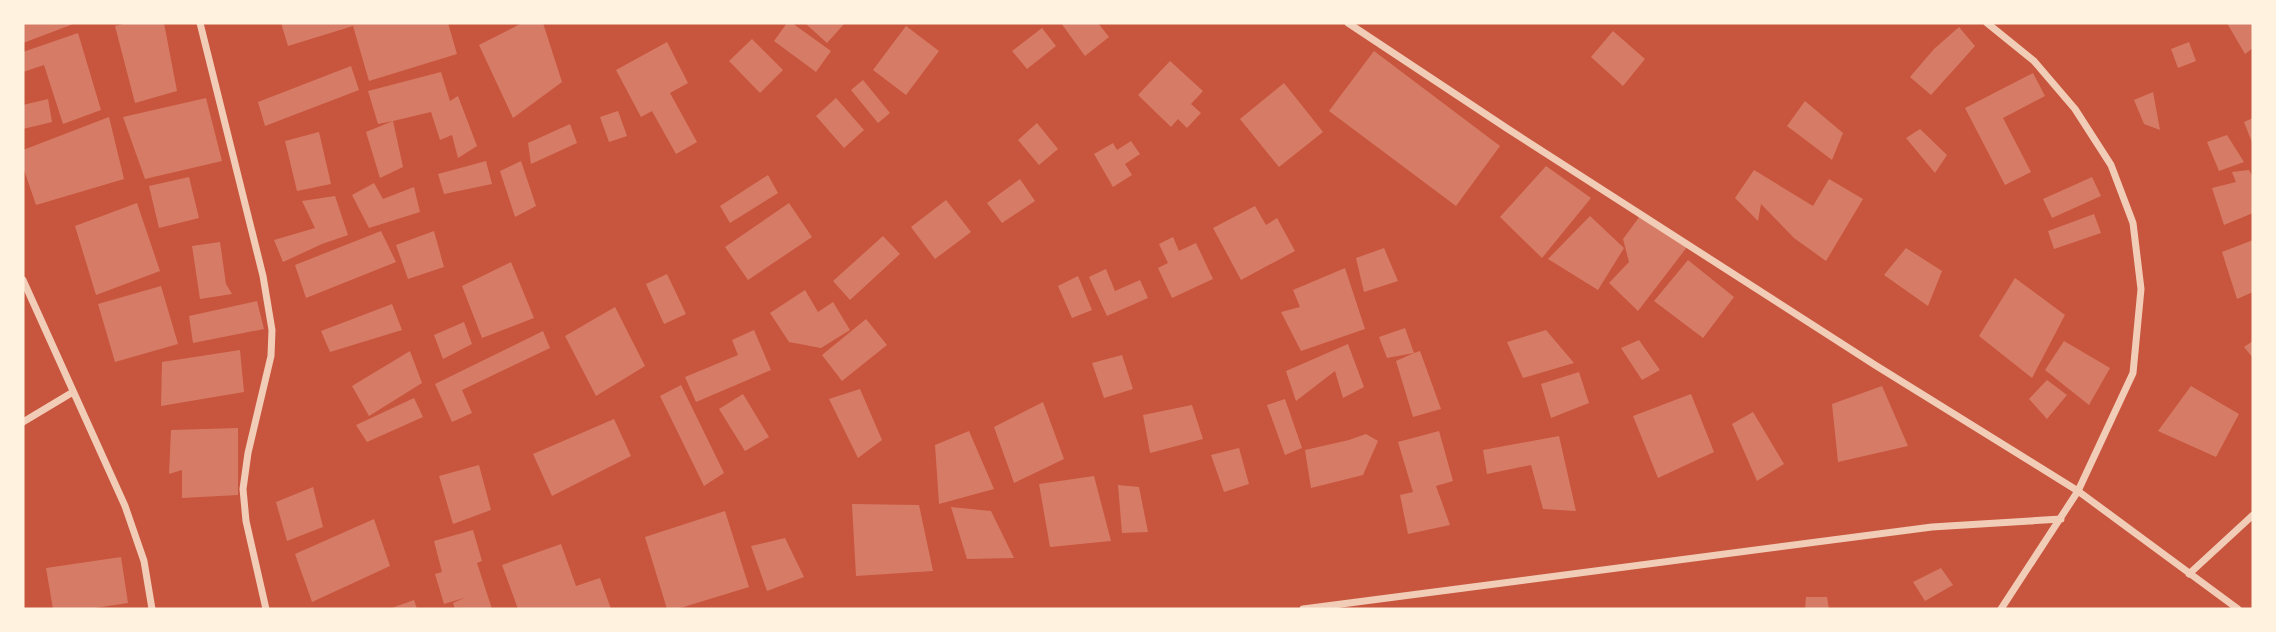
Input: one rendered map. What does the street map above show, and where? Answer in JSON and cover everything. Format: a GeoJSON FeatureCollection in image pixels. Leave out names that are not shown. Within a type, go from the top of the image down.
{"type":"FeatureCollection","features":[{"type":"Feature","properties":{"kind":"street"},"geometry":{"type":"LineString","coordinates":[[200,23],[263,276],[272,330],[271,356],[248,453],[243,489],[246,521],[266,609]]}},
{"type":"Feature","properties":{"kind":"street"},"geometry":{"type":"LineString","coordinates":[[1348,23],[1508,130],[1863,358],[2078,491],[2238,609]]}},
{"type":"Feature","properties":{"kind":"street"},"geometry":{"type":"LineString","coordinates":[[1987,23],[2034,61],[2074,109],[2111,165],[2133,223],[2141,289],[2133,373],[2078,491],[2001,609]]}},
{"type":"Feature","properties":{"kind":"street"},"geometry":{"type":"LineString","coordinates":[[23,280],[125,506],[144,561],[152,609]]}},
{"type":"Feature","properties":{"kind":"street"},"geometry":{"type":"LineString","coordinates":[[23,422],[73,391]]}},
{"type":"Feature","properties":{"kind":"street"},"geometry":{"type":"LineString","coordinates":[[2189,574],[2253,515]]}},
{"type":"Feature","properties":{"kind":"street"},"geometry":{"type":"LineString","coordinates":[[1303,609],[1932,527],[2061,519]]}},
{"type":"Feature","properties":{"kind":"building"},"geometry":{"type":"Polygon","coordinates":[[[23,23],[76,23],[23,43],[23,23]]]}},
{"type":"Feature","properties":{"kind":"building"},"geometry":{"type":"Polygon","coordinates":[[[128,23],[164,23],[177,91],[135,103],[115,26],[128,23]]]}},
{"type":"Feature","properties":{"kind":"building"},"geometry":{"type":"Polygon","coordinates":[[[281,23],[448,23],[457,54],[369,81],[353,26],[288,46],[281,23]]]}},
{"type":"Feature","properties":{"kind":"building"},"geometry":{"type":"Polygon","coordinates":[[[522,23],[543,23],[562,82],[513,118],[479,45],[522,23]]]}},
{"type":"Feature","properties":{"kind":"building"},"geometry":{"type":"Polygon","coordinates":[[[787,23],[792,23],[831,51],[816,72],[774,41],[787,23]]]}},
{"type":"Feature","properties":{"kind":"building"},"geometry":{"type":"Polygon","coordinates":[[[805,23],[845,23],[827,43],[805,23]]]}},
{"type":"Feature","properties":{"kind":"building"},"geometry":{"type":"Polygon","coordinates":[[[1061,23],[1098,23],[1109,37],[1085,56],[1061,23]]]}},
{"type":"Feature","properties":{"kind":"building"},"geometry":{"type":"Polygon","coordinates":[[[2227,23],[2253,23],[2253,48],[2245,54],[2227,23]]]}},
{"type":"Feature","properties":{"kind":"building"},"geometry":{"type":"Polygon","coordinates":[[[906,26],[939,51],[906,95],[873,70],[906,26]]]}},
{"type":"Feature","properties":{"kind":"building"},"geometry":{"type":"Polygon","coordinates":[[[1959,27],[1975,46],[1931,95],[1910,77],[1934,49],[1959,27]]]}},
{"type":"Feature","properties":{"kind":"building"},"geometry":{"type":"Polygon","coordinates":[[[1042,28],[1056,46],[1027,69],[1012,51],[1042,28]]]}},
{"type":"Feature","properties":{"kind":"building"},"geometry":{"type":"Polygon","coordinates":[[[1613,31],[1645,59],[1623,86],[1591,57],[1613,31]]]}},
{"type":"Feature","properties":{"kind":"building"},"geometry":{"type":"Polygon","coordinates":[[[78,33],[101,110],[63,124],[44,65],[23,72],[23,52],[78,33]]]}},
{"type":"Feature","properties":{"kind":"building"},"geometry":{"type":"Polygon","coordinates":[[[752,39],[783,70],[760,93],[729,61],[752,39]]]}},
{"type":"Feature","properties":{"kind":"building"},"geometry":{"type":"Polygon","coordinates":[[[667,42],[688,83],[670,93],[697,142],[676,154],[652,111],[641,117],[616,70],[667,42]]]}},
{"type":"Feature","properties":{"kind":"building"},"geometry":{"type":"Polygon","coordinates":[[[2189,42],[2196,61],[2178,68],[2171,49],[2189,42]]]}},
{"type":"Feature","properties":{"kind":"building"},"geometry":{"type":"Polygon","coordinates":[[[1374,51],[1500,146],[1456,206],[1329,111],[1374,51]]]}},
{"type":"Feature","properties":{"kind":"building"},"geometry":{"type":"Polygon","coordinates":[[[1170,61],[1203,91],[1191,104],[1201,113],[1187,128],[1178,119],[1171,127],[1138,95],[1170,61]]]}},
{"type":"Feature","properties":{"kind":"building"},"geometry":{"type":"Polygon","coordinates":[[[351,66],[359,90],[265,126],[258,102],[351,66]]]}},
{"type":"Feature","properties":{"kind":"building"},"geometry":{"type":"Polygon","coordinates":[[[441,72],[450,101],[458,96],[477,146],[458,158],[452,135],[440,140],[431,112],[378,124],[368,91],[441,72]]]}},
{"type":"Feature","properties":{"kind":"building"},"geometry":{"type":"Polygon","coordinates":[[[2033,73],[2045,96],[2003,118],[2031,172],[2005,185],[1965,108],[2033,73]]]}},
{"type":"Feature","properties":{"kind":"building"},"geometry":{"type":"Polygon","coordinates":[[[863,80],[890,113],[878,123],[851,90],[863,80]]]}},
{"type":"Feature","properties":{"kind":"building"},"geometry":{"type":"Polygon","coordinates":[[[1284,83],[1323,132],[1279,167],[1240,119],[1284,83]]]}},
{"type":"Feature","properties":{"kind":"building"},"geometry":{"type":"Polygon","coordinates":[[[2153,92],[2160,130],[2144,124],[2134,100],[2153,92]]]}},
{"type":"Feature","properties":{"kind":"building"},"geometry":{"type":"Polygon","coordinates":[[[206,98],[222,161],[145,179],[123,117],[206,98]]]}},
{"type":"Feature","properties":{"kind":"building"},"geometry":{"type":"Polygon","coordinates":[[[836,98],[864,130],[844,148],[816,116],[836,98]]]}},
{"type":"Feature","properties":{"kind":"building"},"geometry":{"type":"Polygon","coordinates":[[[48,99],[52,122],[23,129],[23,105],[48,99]]]}},
{"type":"Feature","properties":{"kind":"building"},"geometry":{"type":"Polygon","coordinates":[[[1805,101],[1843,133],[1832,160],[1787,126],[1805,101]]]}},
{"type":"Feature","properties":{"kind":"building"},"geometry":{"type":"Polygon","coordinates":[[[618,111],[627,136],[609,142],[600,117],[618,111]]]}},
{"type":"Feature","properties":{"kind":"building"},"geometry":{"type":"Polygon","coordinates":[[[109,117],[124,179],[36,205],[23,167],[23,150],[109,117]]]}},
{"type":"Feature","properties":{"kind":"building"},"geometry":{"type":"Polygon","coordinates":[[[2253,118],[2253,145],[2244,122],[2253,118]]]}},
{"type":"Feature","properties":{"kind":"building"},"geometry":{"type":"Polygon","coordinates":[[[393,121],[403,167],[380,178],[366,132],[393,121]]]}},
{"type":"Feature","properties":{"kind":"building"},"geometry":{"type":"Polygon","coordinates":[[[1037,123],[1058,149],[1039,165],[1018,140],[1037,123]]]}},
{"type":"Feature","properties":{"kind":"building"},"geometry":{"type":"Polygon","coordinates":[[[570,124],[577,143],[531,164],[528,143],[570,124]]]}},
{"type":"Feature","properties":{"kind":"building"},"geometry":{"type":"Polygon","coordinates":[[[1920,129],[1947,155],[1935,173],[1906,138],[1920,129]]]}},
{"type":"Feature","properties":{"kind":"building"},"geometry":{"type":"Polygon","coordinates":[[[319,132],[331,184],[297,191],[285,141],[319,132]]]}},
{"type":"Feature","properties":{"kind":"building"},"geometry":{"type":"Polygon","coordinates":[[[2227,135],[2244,162],[2219,171],[2207,142],[2227,135]]]}},
{"type":"Feature","properties":{"kind":"building"},"geometry":{"type":"Polygon","coordinates":[[[1131,141],[1140,154],[1125,164],[1132,175],[1113,187],[1094,154],[1113,143],[1117,150],[1131,141]]]}},
{"type":"Feature","properties":{"kind":"building"},"geometry":{"type":"Polygon","coordinates":[[[486,161],[492,184],[444,194],[438,174],[486,161]]]}},
{"type":"Feature","properties":{"kind":"building"},"geometry":{"type":"Polygon","coordinates":[[[521,161],[536,206],[515,217],[500,171],[521,161]]]}},
{"type":"Feature","properties":{"kind":"building"},"geometry":{"type":"Polygon","coordinates":[[[1546,166],[1591,198],[1542,258],[1500,217],[1546,166]]]}},
{"type":"Feature","properties":{"kind":"building"},"geometry":{"type":"Polygon","coordinates":[[[1754,170],[1813,206],[1829,179],[1863,199],[1826,261],[1794,238],[1761,204],[1758,221],[1735,198],[1754,170]]]}},
{"type":"Feature","properties":{"kind":"building"},"geometry":{"type":"Polygon","coordinates":[[[2249,170],[2253,178],[2253,213],[2224,225],[2212,188],[2236,182],[2232,172],[2249,170]]]}},
{"type":"Feature","properties":{"kind":"building"},"geometry":{"type":"Polygon","coordinates":[[[768,175],[778,193],[730,223],[720,206],[768,175]]]}},
{"type":"Feature","properties":{"kind":"building"},"geometry":{"type":"Polygon","coordinates":[[[189,177],[199,218],[159,228],[149,186],[189,177]]]}},
{"type":"Feature","properties":{"kind":"building"},"geometry":{"type":"Polygon","coordinates":[[[2092,177],[2101,196],[2052,218],[2043,199],[2092,177]]]}},
{"type":"Feature","properties":{"kind":"building"},"geometry":{"type":"Polygon","coordinates":[[[1020,179],[1035,201],[1002,223],[987,203],[1020,179]]]}},
{"type":"Feature","properties":{"kind":"building"},"geometry":{"type":"Polygon","coordinates":[[[374,183],[383,199],[414,187],[420,212],[369,228],[352,195],[374,183]]]}},
{"type":"Feature","properties":{"kind":"building"},"geometry":{"type":"Polygon","coordinates":[[[335,196],[348,235],[283,262],[274,240],[315,228],[302,201],[335,196]]]}},
{"type":"Feature","properties":{"kind":"building"},"geometry":{"type":"Polygon","coordinates":[[[946,200],[971,232],[935,259],[911,227],[946,200]]]}},
{"type":"Feature","properties":{"kind":"building"},"geometry":{"type":"Polygon","coordinates":[[[137,203],[160,271],[96,295],[75,226],[137,203]]]}},
{"type":"Feature","properties":{"kind":"building"},"geometry":{"type":"Polygon","coordinates":[[[789,203],[812,237],[748,280],[725,247],[789,203]]]}},
{"type":"Feature","properties":{"kind":"building"},"geometry":{"type":"Polygon","coordinates":[[[1255,206],[1266,225],[1277,218],[1295,251],[1241,280],[1213,228],[1255,206]]]}},
{"type":"Feature","properties":{"kind":"building"},"geometry":{"type":"Polygon","coordinates":[[[2094,214],[2101,233],[2054,249],[2048,231],[2094,214]]]}},
{"type":"Feature","properties":{"kind":"building"},"geometry":{"type":"Polygon","coordinates":[[[1590,216],[1624,248],[1598,290],[1548,259],[1590,216]]]}},
{"type":"Feature","properties":{"kind":"building"},"geometry":{"type":"Polygon","coordinates":[[[1640,216],[1687,247],[1638,311],[1609,283],[1629,262],[1623,239],[1640,216]]]}},
{"type":"Feature","properties":{"kind":"building"},"geometry":{"type":"Polygon","coordinates":[[[381,231],[396,262],[306,298],[295,265],[381,231]]]}},
{"type":"Feature","properties":{"kind":"building"},"geometry":{"type":"Polygon","coordinates":[[[434,231],[444,267],[408,279],[396,245],[434,231]]]}},
{"type":"Feature","properties":{"kind":"building"},"geometry":{"type":"Polygon","coordinates":[[[883,236],[900,254],[850,300],[833,281],[883,236]]]}},
{"type":"Feature","properties":{"kind":"building"},"geometry":{"type":"Polygon","coordinates":[[[1173,237],[1179,251],[1196,243],[1213,279],[1172,298],[1158,268],[1168,263],[1159,244],[1173,237]]]}},
{"type":"Feature","properties":{"kind":"building"},"geometry":{"type":"Polygon","coordinates":[[[2253,240],[2253,292],[2237,299],[2222,252],[2253,240]]]}},
{"type":"Feature","properties":{"kind":"building"},"geometry":{"type":"Polygon","coordinates":[[[220,242],[226,284],[232,294],[200,299],[192,246],[220,242]]]}},
{"type":"Feature","properties":{"kind":"building"},"geometry":{"type":"Polygon","coordinates":[[[1384,248],[1398,281],[1364,292],[1356,258],[1384,248]]]}},
{"type":"Feature","properties":{"kind":"building"},"geometry":{"type":"Polygon","coordinates":[[[1906,248],[1942,271],[1928,306],[1884,275],[1906,248]]]}},
{"type":"Feature","properties":{"kind":"building"},"geometry":{"type":"Polygon","coordinates":[[[1688,260],[1734,297],[1703,338],[1654,301],[1688,260]]]}},
{"type":"Feature","properties":{"kind":"building"},"geometry":{"type":"Polygon","coordinates":[[[511,262],[534,318],[482,338],[462,286],[511,262]]]}},
{"type":"Feature","properties":{"kind":"building"},"geometry":{"type":"Polygon","coordinates":[[[1345,268],[1365,329],[1301,351],[1281,312],[1300,307],[1293,290],[1345,268]]]}},
{"type":"Feature","properties":{"kind":"building"},"geometry":{"type":"Polygon","coordinates":[[[1106,269],[1115,291],[1140,280],[1148,298],[1107,316],[1089,277],[1106,269]]]}},
{"type":"Feature","properties":{"kind":"building"},"geometry":{"type":"Polygon","coordinates":[[[667,274],[686,314],[664,324],[646,284],[667,274]]]}},
{"type":"Feature","properties":{"kind":"building"},"geometry":{"type":"Polygon","coordinates":[[[1078,276],[1092,310],[1072,318],[1058,286],[1078,276]]]}},
{"type":"Feature","properties":{"kind":"building"},"geometry":{"type":"Polygon","coordinates":[[[2015,278],[2065,315],[2032,378],[1979,336],[2015,278]]]}},
{"type":"Feature","properties":{"kind":"building"},"geometry":{"type":"Polygon","coordinates":[[[161,286],[178,344],[115,362],[98,304],[161,286]]]}},
{"type":"Feature","properties":{"kind":"building"},"geometry":{"type":"Polygon","coordinates":[[[805,290],[818,312],[833,302],[850,330],[821,348],[789,342],[770,313],[805,290]]]}},
{"type":"Feature","properties":{"kind":"building"},"geometry":{"type":"Polygon","coordinates":[[[257,301],[264,329],[193,343],[189,316],[257,301]]]}},
{"type":"Feature","properties":{"kind":"building"},"geometry":{"type":"Polygon","coordinates":[[[392,304],[402,330],[330,352],[321,331],[392,304]]]}},
{"type":"Feature","properties":{"kind":"building"},"geometry":{"type":"Polygon","coordinates":[[[615,307],[645,366],[596,396],[565,336],[615,307]]]}},
{"type":"Feature","properties":{"kind":"building"},"geometry":{"type":"Polygon","coordinates":[[[866,319],[887,345],[842,381],[822,355],[866,319]]]}},
{"type":"Feature","properties":{"kind":"building"},"geometry":{"type":"Polygon","coordinates":[[[464,322],[472,344],[443,359],[434,335],[464,322]]]}},
{"type":"Feature","properties":{"kind":"building"},"geometry":{"type":"Polygon","coordinates":[[[1405,328],[1414,353],[1387,358],[1379,337],[1405,328]]]}},
{"type":"Feature","properties":{"kind":"building"},"geometry":{"type":"Polygon","coordinates":[[[754,330],[771,370],[696,402],[685,377],[738,355],[732,340],[754,330]]]}},
{"type":"Feature","properties":{"kind":"building"},"geometry":{"type":"Polygon","coordinates":[[[1546,330],[1574,363],[1523,378],[1507,342],[1546,330]]]}},
{"type":"Feature","properties":{"kind":"building"},"geometry":{"type":"Polygon","coordinates":[[[543,331],[550,348],[462,390],[472,413],[452,422],[435,384],[543,331]]]}},
{"type":"Feature","properties":{"kind":"building"},"geometry":{"type":"Polygon","coordinates":[[[1639,340],[1660,370],[1642,380],[1621,348],[1639,340]]]}},
{"type":"Feature","properties":{"kind":"building"},"geometry":{"type":"Polygon","coordinates":[[[2064,341],[2110,368],[2089,405],[2045,370],[2064,341]]]}},
{"type":"Feature","properties":{"kind":"building"},"geometry":{"type":"Polygon","coordinates":[[[2253,341],[2253,358],[2244,347],[2253,341]]]}},
{"type":"Feature","properties":{"kind":"building"},"geometry":{"type":"Polygon","coordinates":[[[1348,344],[1364,387],[1343,398],[1335,371],[1296,401],[1286,371],[1348,344]]]}},
{"type":"Feature","properties":{"kind":"building"},"geometry":{"type":"Polygon","coordinates":[[[240,350],[244,392],[161,406],[162,362],[240,350]]]}},
{"type":"Feature","properties":{"kind":"building"},"geometry":{"type":"Polygon","coordinates":[[[410,351],[422,383],[369,416],[352,386],[410,351]]]}},
{"type":"Feature","properties":{"kind":"building"},"geometry":{"type":"Polygon","coordinates":[[[1420,351],[1441,409],[1413,417],[1396,361],[1420,351]]]}},
{"type":"Feature","properties":{"kind":"building"},"geometry":{"type":"Polygon","coordinates":[[[1122,355],[1133,389],[1104,398],[1092,363],[1122,355]]]}},
{"type":"Feature","properties":{"kind":"building"},"geometry":{"type":"Polygon","coordinates":[[[1579,372],[1589,403],[1551,418],[1541,384],[1579,372]]]}},
{"type":"Feature","properties":{"kind":"building"},"geometry":{"type":"Polygon","coordinates":[[[2047,380],[2067,395],[2047,419],[2029,399],[2047,380]]]}},
{"type":"Feature","properties":{"kind":"building"},"geometry":{"type":"Polygon","coordinates":[[[681,385],[724,473],[704,486],[660,396],[681,385]]]}},
{"type":"Feature","properties":{"kind":"building"},"geometry":{"type":"Polygon","coordinates":[[[1882,386],[1908,446],[1838,462],[1832,404],[1882,386]]]}},
{"type":"Feature","properties":{"kind":"building"},"geometry":{"type":"Polygon","coordinates":[[[2191,386],[2239,414],[2216,457],[2158,431],[2191,386]]]}},
{"type":"Feature","properties":{"kind":"building"},"geometry":{"type":"Polygon","coordinates":[[[860,389],[882,440],[858,458],[829,399],[860,389]]]}},
{"type":"Feature","properties":{"kind":"building"},"geometry":{"type":"Polygon","coordinates":[[[743,394],[769,437],[745,451],[719,409],[743,394]]]}},
{"type":"Feature","properties":{"kind":"building"},"geometry":{"type":"Polygon","coordinates":[[[1691,394],[1714,452],[1658,478],[1633,416],[1691,394]]]}},
{"type":"Feature","properties":{"kind":"building"},"geometry":{"type":"Polygon","coordinates":[[[414,398],[423,417],[367,442],[356,425],[414,398]]]}},
{"type":"Feature","properties":{"kind":"building"},"geometry":{"type":"Polygon","coordinates":[[[1285,399],[1302,448],[1285,455],[1267,405],[1285,399]]]}},
{"type":"Feature","properties":{"kind":"building"},"geometry":{"type":"Polygon","coordinates":[[[1043,402],[1064,459],[1014,483],[994,427],[1043,402]]]}},
{"type":"Feature","properties":{"kind":"building"},"geometry":{"type":"Polygon","coordinates":[[[1192,405],[1203,439],[1150,453],[1143,415],[1192,405]]]}},
{"type":"Feature","properties":{"kind":"building"},"geometry":{"type":"Polygon","coordinates":[[[1753,412],[1784,464],[1757,481],[1732,424],[1753,412]]]}},
{"type":"Feature","properties":{"kind":"building"},"geometry":{"type":"Polygon","coordinates":[[[614,419],[631,456],[552,496],[533,454],[614,419]]]}},
{"type":"Feature","properties":{"kind":"building"},"geometry":{"type":"Polygon","coordinates":[[[238,428],[238,495],[182,498],[182,470],[169,474],[171,430],[238,428]]]}},
{"type":"Feature","properties":{"kind":"building"},"geometry":{"type":"Polygon","coordinates":[[[969,431],[994,489],[939,504],[935,445],[969,431]]]}},
{"type":"Feature","properties":{"kind":"building"},"geometry":{"type":"Polygon","coordinates":[[[1439,431],[1453,481],[1436,486],[1450,525],[1408,534],[1400,495],[1413,492],[1398,442],[1439,431]]]}},
{"type":"Feature","properties":{"kind":"building"},"geometry":{"type":"Polygon","coordinates":[[[1366,434],[1378,441],[1363,475],[1311,488],[1305,450],[1366,434]]]}},
{"type":"Feature","properties":{"kind":"building"},"geometry":{"type":"Polygon","coordinates":[[[1559,436],[1576,511],[1543,509],[1531,465],[1487,474],[1483,450],[1559,436]]]}},
{"type":"Feature","properties":{"kind":"building"},"geometry":{"type":"Polygon","coordinates":[[[1239,448],[1249,484],[1224,492],[1211,455],[1239,448]]]}},
{"type":"Feature","properties":{"kind":"building"},"geometry":{"type":"Polygon","coordinates":[[[479,465],[491,510],[453,524],[439,476],[479,465]]]}},
{"type":"Feature","properties":{"kind":"building"},"geometry":{"type":"Polygon","coordinates":[[[1094,476],[1111,541],[1050,547],[1039,484],[1094,476]]]}},
{"type":"Feature","properties":{"kind":"building"},"geometry":{"type":"Polygon","coordinates":[[[1118,485],[1139,487],[1148,532],[1122,533],[1118,485]]]}},
{"type":"Feature","properties":{"kind":"building"},"geometry":{"type":"Polygon","coordinates":[[[313,487],[323,527],[287,541],[276,502],[313,487]]]}},
{"type":"Feature","properties":{"kind":"building"},"geometry":{"type":"Polygon","coordinates":[[[852,504],[919,505],[933,571],[856,576],[852,504]]]}},
{"type":"Feature","properties":{"kind":"building"},"geometry":{"type":"Polygon","coordinates":[[[951,507],[991,511],[1014,558],[967,559],[951,507]]]}},
{"type":"Feature","properties":{"kind":"building"},"geometry":{"type":"Polygon","coordinates":[[[725,511],[749,587],[677,609],[667,609],[645,537],[725,511]]]}},
{"type":"Feature","properties":{"kind":"building"},"geometry":{"type":"Polygon","coordinates":[[[374,519],[390,566],[312,602],[295,554],[374,519]]]}},
{"type":"Feature","properties":{"kind":"building"},"geometry":{"type":"Polygon","coordinates":[[[473,530],[482,561],[477,563],[492,609],[455,609],[453,603],[464,598],[444,604],[435,574],[442,572],[434,541],[473,530]]]}},
{"type":"Feature","properties":{"kind":"building"},"geometry":{"type":"Polygon","coordinates":[[[785,538],[804,577],[767,591],[751,546],[785,538]]]}},
{"type":"Feature","properties":{"kind":"building"},"geometry":{"type":"Polygon","coordinates":[[[561,544],[576,586],[600,578],[611,609],[518,609],[502,565],[561,544]]]}},
{"type":"Feature","properties":{"kind":"building"},"geometry":{"type":"Polygon","coordinates":[[[121,557],[128,603],[88,609],[53,609],[46,568],[121,557]]]}},
{"type":"Feature","properties":{"kind":"building"},"geometry":{"type":"Polygon","coordinates":[[[1941,568],[1953,585],[1925,601],[1913,582],[1941,568]]]}},
{"type":"Feature","properties":{"kind":"building"},"geometry":{"type":"Polygon","coordinates":[[[1806,597],[1827,597],[1829,609],[1805,609],[1806,597]]]}},
{"type":"Feature","properties":{"kind":"building"},"geometry":{"type":"Polygon","coordinates":[[[414,600],[417,609],[389,609],[414,600]]]}}]}
